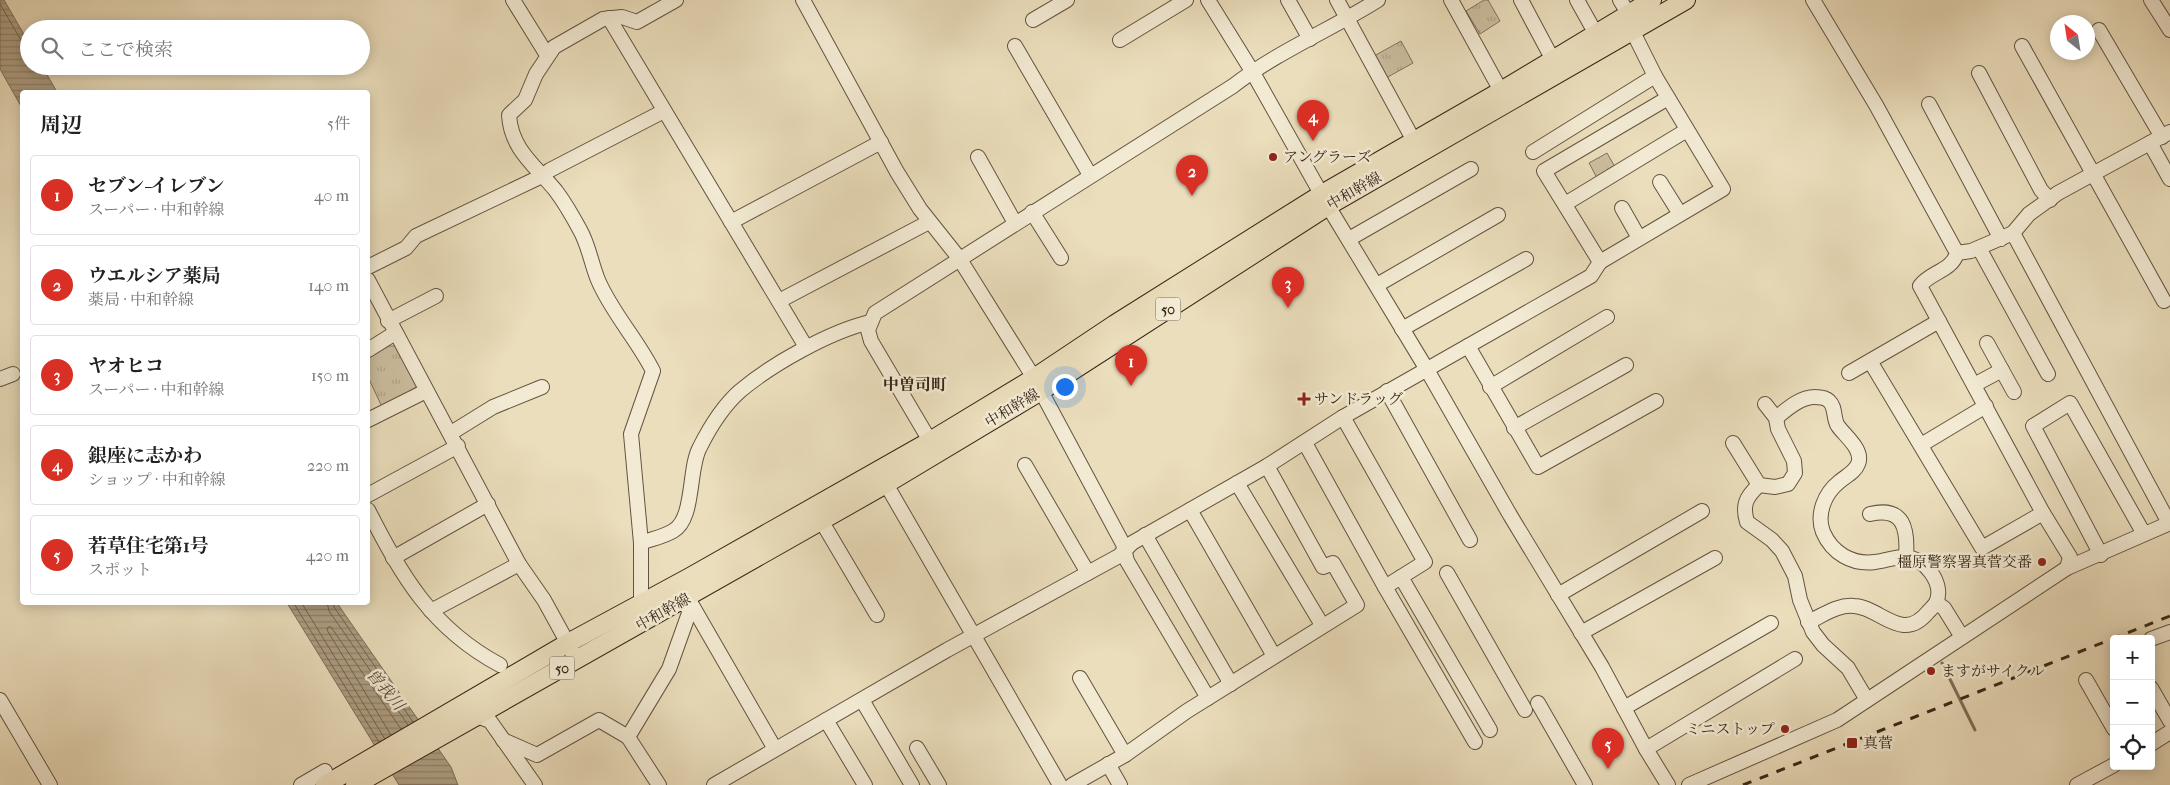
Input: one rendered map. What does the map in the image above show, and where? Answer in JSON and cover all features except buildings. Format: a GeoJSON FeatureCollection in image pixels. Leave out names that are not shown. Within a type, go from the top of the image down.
{"type":"FeatureCollection","features":[{"type":"Feature","properties":{"kind":"main road","name":"中和幹線"},"geometry":{"type":"LineString","coordinates":[[470,713],[568,643],[641,603],[684,590],[822,522],[886,484],[1038,384],[1123,319],[1325,200],[1652,0]]}},
{"type":"Feature","properties":{"kind":"main road","name":"中和幹線"},"geometry":{"type":"LineString","coordinates":[[1325,200],[1414,141],[1628,16],[1686,0]]}},
{"type":"Feature","properties":{"kind":"main road","name":"中和幹線"},"geometry":{"type":"LineString","coordinates":[[325,778],[367,769],[470,713],[577,660],[650,619],[684,590],[930,441],[1038,384]]}},
{"type":"Feature","properties":{"kind":"main road","name":"中和幹線"},"geometry":{"type":"LineString","coordinates":[[355,785],[367,769]]}},
{"type":"Feature","properties":{"kind":"street"},"geometry":{"type":"LineString","coordinates":[[513,0],[547,55]]}},
{"type":"Feature","properties":{"kind":"street"},"geometry":{"type":"LineString","coordinates":[[650,619],[641,603],[641,543],[631,434],[653,371],[647,358],[619,319],[598,279],[590,252],[581,232],[556,192],[530,165],[519,146],[510,127],[510,115],[525,100],[547,55],[554,47],[603,19],[622,18],[637,22],[676,0]]}},
{"type":"Feature","properties":{"kind":"street"},"geometry":{"type":"LineString","coordinates":[[803,0],[897,172],[929,222],[959,258],[1038,384],[1123,544],[1127,561],[1208,698]]}},
{"type":"Feature","properties":{"kind":"street"},"geometry":{"type":"LineString","coordinates":[[1033,20],[1066,0]]}},
{"type":"Feature","properties":{"kind":"street"},"geometry":{"type":"LineString","coordinates":[[1120,40],[1186,0]]}},
{"type":"Feature","properties":{"kind":"street"},"geometry":{"type":"LineString","coordinates":[[1208,0],[1252,71],[1325,200],[1426,368],[1668,785]]}},
{"type":"Feature","properties":{"kind":"street"},"geometry":{"type":"LineString","coordinates":[[1288,0],[1310,39]]}},
{"type":"Feature","properties":{"kind":"street"},"geometry":{"type":"LineString","coordinates":[[1337,0],[1414,141]]}},
{"type":"Feature","properties":{"kind":"street"},"geometry":{"type":"LineString","coordinates":[[930,441],[871,341],[868,330],[875,313],[1232,86],[1252,71],[1347,20],[1378,0]]}},
{"type":"Feature","properties":{"kind":"street"},"geometry":{"type":"LineString","coordinates":[[1451,0],[1501,91]]}},
{"type":"Feature","properties":{"kind":"street"},"geometry":{"type":"LineString","coordinates":[[1521,0],[1553,60]]}},
{"type":"Feature","properties":{"kind":"street"},"geometry":{"type":"LineString","coordinates":[[1576,0],[1596,34]]}},
{"type":"Feature","properties":{"kind":"street"},"geometry":{"type":"LineString","coordinates":[[1813,0],[1876,105],[1957,253]]}},
{"type":"Feature","properties":{"kind":"street"},"geometry":{"type":"LineString","coordinates":[[2151,0],[2170,30]]}},
{"type":"Feature","properties":{"kind":"street"},"geometry":{"type":"LineString","coordinates":[[714,785],[732,780],[775,748],[1119,556],[1145,535],[1267,466],[1343,417],[1426,368],[1592,276],[1600,262],[1723,189],[1655,76],[1628,16]]}},
{"type":"Feature","properties":{"kind":"street"},"geometry":{"type":"LineString","coordinates":[[609,18],[806,347]]}},
{"type":"Feature","properties":{"kind":"street"},"geometry":{"type":"LineString","coordinates":[[2099,30],[2160,137],[2170,179]]}},
{"type":"Feature","properties":{"kind":"street"},"geometry":{"type":"LineString","coordinates":[[1015,46],[1090,175]]}},
{"type":"Feature","properties":{"kind":"street"},"geometry":{"type":"LineString","coordinates":[[2022,46],[2164,300]]}},
{"type":"Feature","properties":{"kind":"street"},"geometry":{"type":"LineString","coordinates":[[1979,73],[2041,190],[2050,200]]}},
{"type":"Feature","properties":{"kind":"street"},"geometry":{"type":"LineString","coordinates":[[1533,152],[1655,76]]}},
{"type":"Feature","properties":{"kind":"street"},"geometry":{"type":"LineString","coordinates":[[1600,262],[1544,171],[1668,98]]}},
{"type":"Feature","properties":{"kind":"street"},"geometry":{"type":"LineString","coordinates":[[1689,785],[1837,720],[2067,568],[2102,555],[2170,523],[2007,236],[1929,104]]}},
{"type":"Feature","properties":{"kind":"street"},"geometry":{"type":"LineString","coordinates":[[370,266],[406,248],[416,236],[542,176],[664,110]]}},
{"type":"Feature","properties":{"kind":"street"},"geometry":{"type":"LineString","coordinates":[[1565,204],[1687,130]]}},
{"type":"Feature","properties":{"kind":"street"},"geometry":{"type":"LineString","coordinates":[[1957,253],[1979,248],[2007,236],[2029,214],[2050,200],[2160,137]]}},
{"type":"Feature","properties":{"kind":"street"},"geometry":{"type":"LineString","coordinates":[[731,222],[881,142]]}},
{"type":"Feature","properties":{"kind":"street"},"geometry":{"type":"LineString","coordinates":[[978,157],[1015,223]]}},
{"type":"Feature","properties":{"kind":"street"},"geometry":{"type":"LineString","coordinates":[[1349,239],[1471,169]]}},
{"type":"Feature","properties":{"kind":"street"},"geometry":{"type":"LineString","coordinates":[[1660,182],[1680,214]]}},
{"type":"Feature","properties":{"kind":"street"},"geometry":{"type":"LineString","coordinates":[[1622,208],[1639,238]]}},
{"type":"Feature","properties":{"kind":"street"},"geometry":{"type":"LineString","coordinates":[[1032,212],[1060,258]]}},
{"type":"Feature","properties":{"kind":"street"},"geometry":{"type":"LineString","coordinates":[[1377,285],[1498,215]]}},
{"type":"Feature","properties":{"kind":"street"},"geometry":{"type":"LineString","coordinates":[[779,301],[929,222]]}},
{"type":"Feature","properties":{"kind":"street"},"geometry":{"type":"LineString","coordinates":[[1979,248],[2048,374]]}},
{"type":"Feature","properties":{"kind":"street"},"geometry":{"type":"LineString","coordinates":[[1957,253],[1952,264],[1925,280],[1920,286],[2043,512],[2070,557],[2067,568]]}},
{"type":"Feature","properties":{"kind":"street"},"geometry":{"type":"LineString","coordinates":[[1402,329],[1526,259]]}},
{"type":"Feature","properties":{"kind":"street"},"geometry":{"type":"LineString","coordinates":[[370,284],[426,391],[458,446],[519,564],[544,600],[577,660]]}},
{"type":"Feature","properties":{"kind":"street"},"geometry":{"type":"LineString","coordinates":[[370,348],[392,327],[436,296]]}},
{"type":"Feature","properties":{"kind":"street"},"geometry":{"type":"LineString","coordinates":[[1490,387],[1607,317]]}},
{"type":"Feature","properties":{"kind":"street"},"geometry":{"type":"LineString","coordinates":[[1849,373],[1939,320]]}},
{"type":"Feature","properties":{"kind":"street"},"geometry":{"type":"LineString","coordinates":[[641,543],[675,531],[687,513],[692,475],[698,449],[727,404],[740,391],[806,347],[870,322]]}},
{"type":"Feature","properties":{"kind":"street"},"geometry":{"type":"LineString","coordinates":[[1987,343],[2014,392]]}},
{"type":"Feature","properties":{"kind":"street"},"geometry":{"type":"LineString","coordinates":[[1468,346],[1538,467],[1656,401]]}},
{"type":"Feature","properties":{"kind":"street"},"geometry":{"type":"LineString","coordinates":[[1870,361],[1982,548],[2043,512]]}},
{"type":"Feature","properties":{"kind":"street"},"geometry":{"type":"LineString","coordinates":[[1514,428],[1626,364]]}},
{"type":"Feature","properties":{"kind":"street"},"geometry":{"type":"LineString","coordinates":[[1974,385],[2002,370]]}},
{"type":"Feature","properties":{"kind":"street"},"geometry":{"type":"LineString","coordinates":[[451,433],[493,407],[542,387]]}},
{"type":"Feature","properties":{"kind":"street"},"geometry":{"type":"LineString","coordinates":[[370,419],[426,391]]}},
{"type":"Feature","properties":{"kind":"street"},"geometry":{"type":"LineString","coordinates":[[1387,391],[1470,540]]}},
{"type":"Feature","properties":{"kind":"street"},"geometry":{"type":"LineString","coordinates":[[1776,418],[1808,397],[1820,397],[1829,400],[1836,422],[1858,452],[1859,463],[1854,470],[1838,482],[1824,499],[1821,513],[1822,530],[1831,546],[1843,557],[1857,562],[1873,562],[1906,557],[1921,563],[1931,572],[1937,590],[1936,603],[1923,618],[1909,624],[1893,623],[1862,607],[1851,605],[1841,607],[1808,622]]}},
{"type":"Feature","properties":{"kind":"street"},"geometry":{"type":"LineString","coordinates":[[2102,555],[2033,426],[2070,403],[2144,534]]}},
{"type":"Feature","properties":{"kind":"street"},"geometry":{"type":"LineString","coordinates":[[1765,404],[1776,418],[1778,429],[1794,461],[1795,473],[1788,484],[1774,487],[1759,485],[1749,494],[1744,504],[1747,522],[1772,540],[1782,551],[1795,576],[1808,622],[1823,645],[1848,668],[1867,700]]}},
{"type":"Feature","properties":{"kind":"street"},"geometry":{"type":"LineString","coordinates":[[1921,445],[1986,406]]}},
{"type":"Feature","properties":{"kind":"street"},"geometry":{"type":"LineString","coordinates":[[1343,417],[1426,562],[1385,587]]}},
{"type":"Feature","properties":{"kind":"street"},"geometry":{"type":"LineString","coordinates":[[1305,443],[1385,587],[1475,742]]}},
{"type":"Feature","properties":{"kind":"street"},"geometry":{"type":"LineString","coordinates":[[1733,443],[1759,485]]}},
{"type":"Feature","properties":{"kind":"street"},"geometry":{"type":"LineString","coordinates":[[370,494],[458,446]]}},
{"type":"Feature","properties":{"kind":"street"},"geometry":{"type":"LineString","coordinates":[[1025,465],[1088,573]]}},
{"type":"Feature","properties":{"kind":"street"},"geometry":{"type":"LineString","coordinates":[[1072,785],[1124,754],[1187,710],[1357,605],[1333,563],[1323,567],[1267,466]]}},
{"type":"Feature","properties":{"kind":"street"},"geometry":{"type":"LineString","coordinates":[[1237,483],[1322,625]]}},
{"type":"Feature","properties":{"kind":"street"},"geometry":{"type":"LineString","coordinates":[[886,484],[1060,785]]}},
{"type":"Feature","properties":{"kind":"street"},"geometry":{"type":"LineString","coordinates":[[393,558],[488,504]]}},
{"type":"Feature","properties":{"kind":"street"},"geometry":{"type":"LineString","coordinates":[[1190,510],[1274,656]]}},
{"type":"Feature","properties":{"kind":"street"},"geometry":{"type":"LineString","coordinates":[[1558,595],[1702,511]]}},
{"type":"Feature","properties":{"kind":"street"},"geometry":{"type":"LineString","coordinates":[[1870,514],[1879,512],[1890,513],[1901,521],[1905,529],[1906,557]]}},
{"type":"Feature","properties":{"kind":"street"},"geometry":{"type":"LineString","coordinates":[[370,514],[393,558],[411,586],[442,624],[476,652],[500,665]]}},
{"type":"Feature","properties":{"kind":"street"},"geometry":{"type":"LineString","coordinates":[[822,522],[877,614]]}},
{"type":"Feature","properties":{"kind":"street"},"geometry":{"type":"LineString","coordinates":[[1145,535],[1231,684]]}},
{"type":"Feature","properties":{"kind":"street"},"geometry":{"type":"LineString","coordinates":[[1581,634],[1715,558]]}},
{"type":"Feature","properties":{"kind":"street"},"geometry":{"type":"LineString","coordinates":[[431,611],[519,564]]}},
{"type":"Feature","properties":{"kind":"street"},"geometry":{"type":"LineString","coordinates":[[1447,573],[1525,710]]}},
{"type":"Feature","properties":{"kind":"street"},"geometry":{"type":"LineString","coordinates":[[1401,577],[1490,730]]}},
{"type":"Feature","properties":{"kind":"street"},"geometry":{"type":"LineString","coordinates":[[628,737],[669,669],[689,613],[684,590]]}},
{"type":"Feature","properties":{"kind":"street"},"geometry":{"type":"LineString","coordinates":[[684,590],[775,748]]}},
{"type":"Feature","properties":{"kind":"street"},"geometry":{"type":"LineString","coordinates":[[1936,603],[1944,608],[1962,637]]}},
{"type":"Feature","properties":{"kind":"street"},"geometry":{"type":"LineString","coordinates":[[1624,708],[1771,623]]}},
{"type":"Feature","properties":{"kind":"street"},"geometry":{"type":"LineString","coordinates":[[2155,638],[2170,632]]}},
{"type":"Feature","properties":{"kind":"street"},"geometry":{"type":"LineString","coordinates":[[1646,749],[1795,659]]}},
{"type":"Feature","properties":{"kind":"street"},"geometry":{"type":"LineString","coordinates":[[1080,678],[1124,754]]}},
{"type":"Feature","properties":{"kind":"street"},"geometry":{"type":"LineString","coordinates":[[2086,680],[2112,725]]}},
{"type":"Feature","properties":{"kind":"street"},"geometry":{"type":"LineString","coordinates":[[2155,695],[2170,721]]}},
{"type":"Feature","properties":{"kind":"street"},"geometry":{"type":"LineString","coordinates":[[0,700],[50,785]]}},
{"type":"Feature","properties":{"kind":"street"},"geometry":{"type":"LineString","coordinates":[[862,700],[912,785]]}},
{"type":"Feature","properties":{"kind":"street"},"geometry":{"type":"LineString","coordinates":[[1538,703],[1585,785]]}},
{"type":"Feature","properties":{"kind":"street"},"geometry":{"type":"LineString","coordinates":[[470,713],[490,721],[535,785]]}},
{"type":"Feature","properties":{"kind":"street"},"geometry":{"type":"LineString","coordinates":[[503,740],[537,755],[599,720],[628,737],[659,785]]}},
{"type":"Feature","properties":{"kind":"street"},"geometry":{"type":"LineString","coordinates":[[826,720],[865,785]]}},
{"type":"Feature","properties":{"kind":"street"},"geometry":{"type":"LineString","coordinates":[[2155,741],[2170,732]]}},
{"type":"Feature","properties":{"kind":"street"},"geometry":{"type":"LineString","coordinates":[[917,748],[939,785]]}},
{"type":"Feature","properties":{"kind":"street"},"geometry":{"type":"LineString","coordinates":[[1108,764],[1120,785]]}},
{"type":"Feature","properties":{"kind":"street"},"geometry":{"type":"LineString","coordinates":[[2078,785],[2110,767]]}},
{"type":"Feature","properties":{"kind":"street"},"geometry":{"type":"LineString","coordinates":[[301,785],[325,778]]}},
{"type":"Feature","properties":{"kind":"green space"},"geometry":{"type":"Polygon","coordinates":[[[1484,0],[1488,0],[1500,21],[1480,34],[1466,11],[1484,0]]]}},
{"type":"Feature","properties":{"kind":"green space"},"geometry":{"type":"Polygon","coordinates":[[[1401,41],[1413,63],[1386,78],[1374,56],[1401,41]]]}},
{"type":"Feature","properties":{"kind":"green space"},"geometry":{"type":"Polygon","coordinates":[[[1607,153],[1615,167],[1597,178],[1589,163],[1607,153]]]}},
{"type":"Feature","properties":{"kind":"green space"},"geometry":{"type":"Polygon","coordinates":[[[389,346],[400,346],[420,385],[382,407],[370,381],[370,357],[389,346]]]}},
{"type":"Feature","properties":{"kind":"water"},"geometry":{"type":"Polygon","coordinates":[[[0,0],[4,0],[20,28],[20,75],[47,75],[56,90],[20,90],[20,104],[0,69],[0,0]]]}},
{"type":"Feature","properties":{"kind":"water","name":"曽我川"},"geometry":{"type":"Polygon","coordinates":[[[288,605],[338,605],[451,767],[458,785],[399,785],[288,605]]]}},
{"type":"Feature","properties":{"kind":"waterway"},"geometry":{"type":"LineString","coordinates":[[1942,663],[1975,730]]}},
{"type":"Feature","properties":{"kind":"railway"},"geometry":{"type":"LineString","coordinates":[[1743,785],[2170,616]]}},
{"type":"Feature","properties":{"kind":"place","name":"銀座に志かわ"},"geometry":{"type":"Point","coordinates":[1313,141]}},
{"type":"Feature","properties":{"kind":"place","name":"アングラーズ"},"geometry":{"type":"Point","coordinates":[1273,157]}},
{"type":"Feature","properties":{"kind":"place","name":"ウエルシア薬局"},"geometry":{"type":"Point","coordinates":[1192,196]}},
{"type":"Feature","properties":{"kind":"place","name":"ヤオヒコ"},"geometry":{"type":"Point","coordinates":[1288,308]}},
{"type":"Feature","properties":{"kind":"place","name":"セブン-イレブン"},"geometry":{"type":"Point","coordinates":[1131,386]}},
{"type":"Feature","properties":{"kind":"place","name":"サンドラッグ"},"geometry":{"type":"Point","coordinates":[1304,399]}},
{"type":"Feature","properties":{"kind":"place","name":"橿原警察署真菅交番"},"geometry":{"type":"Point","coordinates":[2042,562]}},
{"type":"Feature","properties":{"kind":"place","name":"ますがサイクル"},"geometry":{"type":"Point","coordinates":[1931,671]}},
{"type":"Feature","properties":{"kind":"place","name":"ミニストップ"},"geometry":{"type":"Point","coordinates":[1785,729]}},
{"type":"Feature","properties":{"kind":"place","name":"真菅"},"geometry":{"type":"Point","coordinates":[1852,743]}},
{"type":"Feature","properties":{"kind":"place","name":"若草住宅第1号"},"geometry":{"type":"Point","coordinates":[1608,769]}},
{"type":"Feature","properties":{"kind":"district","name":"中曽司町"},"geometry":{"type":"Point","coordinates":[915,384]}}]}
